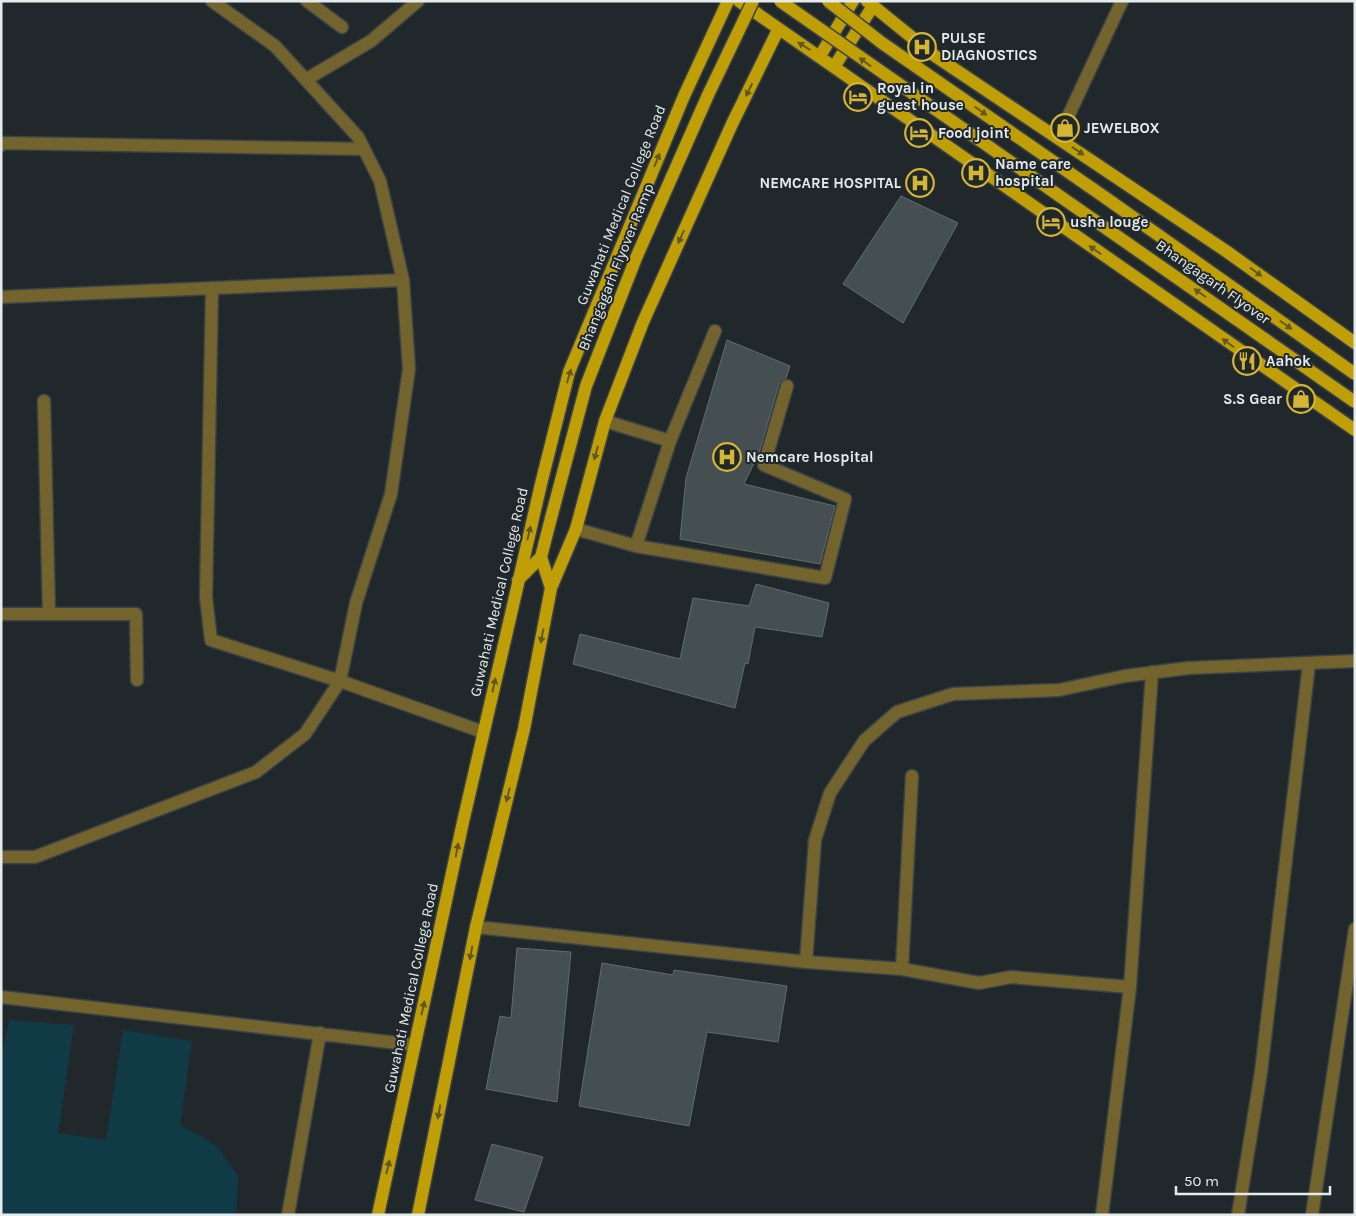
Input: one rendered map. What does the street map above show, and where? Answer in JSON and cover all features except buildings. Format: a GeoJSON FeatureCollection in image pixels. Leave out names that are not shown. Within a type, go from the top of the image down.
{"type":"FeatureCollection","features":[{"type":"Feature","properties":{"kind":"main road","name":"Guwahati Medical College Road"},"geometry":{"type":"LineString","coordinates":[[378,1215],[483,732],[518,580],[570,372],[684,96],[728,1]]}},
{"type":"Feature","properties":{"kind":"main road"},"geometry":{"type":"LineString","coordinates":[[739,1],[778,30],[820,56],[834,68],[1355,430]]}},
{"type":"Feature","properties":{"kind":"main road","name":"Bhangagarh Flyover Ramp"},"geometry":{"type":"LineString","coordinates":[[541,557],[586,386],[628,276],[708,95],[753,1]]}},
{"type":"Feature","properties":{"kind":"main road","name":"Bhangagarh Flyover"},"geometry":{"type":"LineString","coordinates":[[780,1],[1355,402]]}},
{"type":"Feature","properties":{"kind":"main road","name":"Bhangagarh Flyover"},"geometry":{"type":"LineString","coordinates":[[828,1],[882,43],[1355,374]]}},
{"type":"Feature","properties":{"kind":"main road"},"geometry":{"type":"LineString","coordinates":[[820,56],[853,1]]}},
{"type":"Feature","properties":{"kind":"main road"},"geometry":{"type":"LineString","coordinates":[[834,68],[870,4],[935,56],[1226,250],[1355,343]]}},
{"type":"Feature","properties":{"kind":"main road"},"geometry":{"type":"LineString","coordinates":[[418,1215],[476,928],[524,729],[551,588],[576,528],[605,421],[643,322],[732,124],[778,30]]}},
{"type":"Feature","properties":{"kind":"main road"},"geometry":{"type":"LineString","coordinates":[[518,580],[541,557],[551,588]]}},
{"type":"Feature","properties":{"kind":"street"},"geometry":{"type":"LineString","coordinates":[[1,857],[35,857],[256,772],[305,734],[340,681],[356,604],[390,494],[409,369],[403,280],[380,181],[358,137],[306,79],[275,46],[212,1]]}},
{"type":"Feature","properties":{"kind":"street"},"geometry":{"type":"LineString","coordinates":[[307,1],[342,27]]}},
{"type":"Feature","properties":{"kind":"street"},"geometry":{"type":"LineString","coordinates":[[306,79],[371,41],[418,1]]}},
{"type":"Feature","properties":{"kind":"street"},"geometry":{"type":"LineString","coordinates":[[1058,138],[1122,1]]}},
{"type":"Feature","properties":{"kind":"street"},"geometry":{"type":"LineString","coordinates":[[1,145],[4,143],[364,149]]}},
{"type":"Feature","properties":{"kind":"street"},"geometry":{"type":"LineString","coordinates":[[1,297],[403,280]]}},
{"type":"Feature","properties":{"kind":"street"},"geometry":{"type":"LineString","coordinates":[[212,288],[206,597],[210,640],[340,681],[483,732]]}},
{"type":"Feature","properties":{"kind":"street"},"geometry":{"type":"LineString","coordinates":[[636,546],[670,441],[715,330]]}},
{"type":"Feature","properties":{"kind":"street"},"geometry":{"type":"LineString","coordinates":[[576,528],[636,546],[825,578],[844,499],[764,465],[787,386]]}},
{"type":"Feature","properties":{"kind":"street"},"geometry":{"type":"LineString","coordinates":[[44,401],[49,614]]}},
{"type":"Feature","properties":{"kind":"street"},"geometry":{"type":"LineString","coordinates":[[605,421],[670,441]]}},
{"type":"Feature","properties":{"kind":"street"},"geometry":{"type":"LineString","coordinates":[[1,614],[136,614],[137,680]]}},
{"type":"Feature","properties":{"kind":"street"},"geometry":{"type":"LineString","coordinates":[[806,962],[815,840],[830,793],[864,740],[897,712],[953,694],[1059,690],[1152,672],[1188,668],[1355,662]]}},
{"type":"Feature","properties":{"kind":"street"},"geometry":{"type":"LineString","coordinates":[[1238,1215],[1261,1072],[1309,664]]}},
{"type":"Feature","properties":{"kind":"street"},"geometry":{"type":"LineString","coordinates":[[1102,1215],[1130,987],[1152,672]]}},
{"type":"Feature","properties":{"kind":"street"},"geometry":{"type":"LineString","coordinates":[[902,969],[912,776]]}},
{"type":"Feature","properties":{"kind":"street"},"geometry":{"type":"LineString","coordinates":[[476,928],[806,962],[902,969],[979,983],[1011,977],[1130,987]]}},
{"type":"Feature","properties":{"kind":"street"},"geometry":{"type":"LineString","coordinates":[[1312,1215],[1355,929]]}},
{"type":"Feature","properties":{"kind":"street"},"geometry":{"type":"LineString","coordinates":[[1,997],[415,1044]]}},
{"type":"Feature","properties":{"kind":"street"},"geometry":{"type":"LineString","coordinates":[[288,1215],[320,1033]]}},
{"type":"Feature","properties":{"kind":"shaded area"},"geometry":{"type":"Polygon","coordinates":[[[9,1020],[74,1025],[58,1133],[106,1140],[123,1030],[192,1041],[180,1126],[200,1135],[218,1148],[238,1176],[236,1215],[1,1215],[1,1059],[9,1020]]]}},
{"type":"Feature","properties":{"kind":"place","name":"PULSE DIAGNOSTICS"},"geometry":{"type":"Point","coordinates":[922,47]}},
{"type":"Feature","properties":{"kind":"place","name":"Royal in guest house"},"geometry":{"type":"Point","coordinates":[858,97]}},
{"type":"Feature","properties":{"kind":"place","name":"JEWELBOX"},"geometry":{"type":"Point","coordinates":[1065,128]}},
{"type":"Feature","properties":{"kind":"place","name":"Food joint"},"geometry":{"type":"Point","coordinates":[919,133]}},
{"type":"Feature","properties":{"kind":"place","name":"Name care hospital"},"geometry":{"type":"Point","coordinates":[976,173]}},
{"type":"Feature","properties":{"kind":"place","name":"NEMCARE HOSPITAL"},"geometry":{"type":"Point","coordinates":[920,183]}},
{"type":"Feature","properties":{"kind":"place","name":"usha louge"},"geometry":{"type":"Point","coordinates":[1051,222]}},
{"type":"Feature","properties":{"kind":"place","name":"Aahok"},"geometry":{"type":"Point","coordinates":[1247,361]}},
{"type":"Feature","properties":{"kind":"place","name":"S.S Gear"},"geometry":{"type":"Point","coordinates":[1301,399]}},
{"type":"Feature","properties":{"kind":"place","name":"Nemcare Hospital"},"geometry":{"type":"Point","coordinates":[727,457]}}]}
